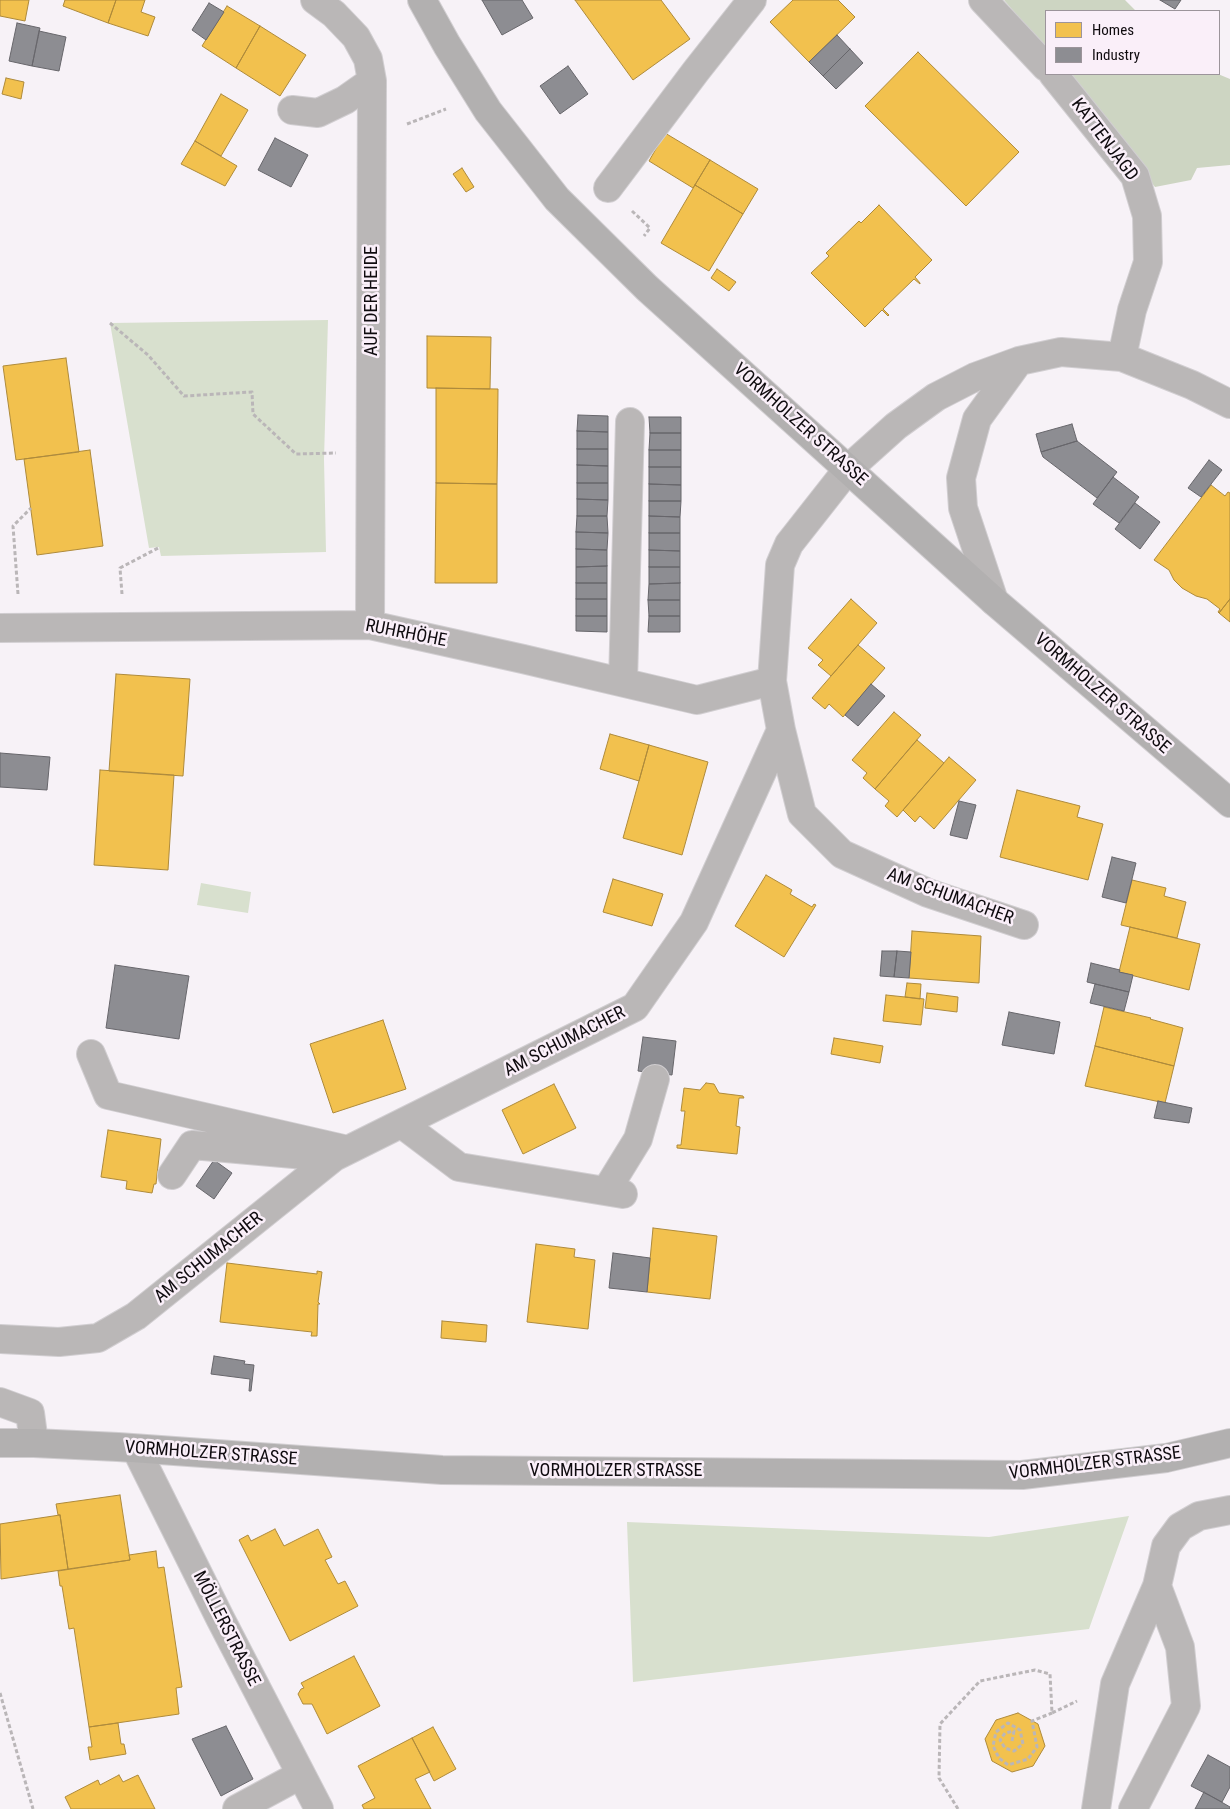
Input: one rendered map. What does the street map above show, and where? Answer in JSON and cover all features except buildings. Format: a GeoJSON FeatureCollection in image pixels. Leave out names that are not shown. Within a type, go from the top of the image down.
{"type":"FeatureCollection","features":[{"type":"Feature","properties":{"kind":"main road","name":"VORMHOLZER STRASSE"},"geometry":{"type":"LineString","coordinates":[[422,0],[447,46],[488,111],[557,199],[647,288],[994,601],[1230,803]]}},
{"type":"Feature","properties":{"kind":"main road","name":"VORMHOLZER STRASSE"},"geometry":{"type":"LineString","coordinates":[[0,1443],[136,1449],[442,1470],[1022,1475],[1166,1458],[1230,1444]]}},
{"type":"Feature","properties":{"kind":"street","name":"AUF DER HEIDE"},"geometry":{"type":"LineString","coordinates":[[314,0],[334,14],[356,37],[368,59],[372,81],[370,625]]}},
{"type":"Feature","properties":{"kind":"street"},"geometry":{"type":"LineString","coordinates":[[608,188],[696,70],[752,0]]}},
{"type":"Feature","properties":{"kind":"street"},"geometry":{"type":"LineString","coordinates":[[983,0],[1045,66]]}},
{"type":"Feature","properties":{"kind":"street","name":"KATTENJAGD"},"geometry":{"type":"LineString","coordinates":[[1054,75],[1135,176],[1148,216],[1148,262],[1132,310],[1122,357]]}},
{"type":"Feature","properties":{"kind":"street"},"geometry":{"type":"LineString","coordinates":[[292,110],[318,113],[345,100],[372,81]]}},
{"type":"Feature","properties":{"kind":"street","name":"AM SCHUMACHER"},"geometry":{"type":"LineString","coordinates":[[1024,925],[928,893],[842,854],[802,814],[781,730],[772,681],[780,566],[789,544],[848,469],[896,426],[936,397],[975,377],[1019,361],[1061,352],[1122,357],[1192,385],[1230,404]]}},
{"type":"Feature","properties":{"kind":"street"},"geometry":{"type":"LineString","coordinates":[[994,601],[963,508],[961,478],[977,420],[1019,361]]}},
{"type":"Feature","properties":{"kind":"street"},"geometry":{"type":"LineString","coordinates":[[623,682],[630,422]]}},
{"type":"Feature","properties":{"kind":"street","name":"RUHRHÖHE"},"geometry":{"type":"LineString","coordinates":[[10,628],[370,625],[697,700],[772,681]]}},
{"type":"Feature","properties":{"kind":"street","name":"AM SCHUMACHER"},"geometry":{"type":"LineString","coordinates":[[0,1339],[59,1342],[98,1338],[136,1316],[341,1154],[635,1007],[694,922],[781,730]]}},
{"type":"Feature","properties":{"kind":"street"},"geometry":{"type":"LineString","coordinates":[[91,1054],[108,1095],[341,1154]]}},
{"type":"Feature","properties":{"kind":"street"},"geometry":{"type":"LineString","coordinates":[[402,1124],[460,1167],[614,1193],[638,1138],[654,1079]]}},
{"type":"Feature","properties":{"kind":"street"},"geometry":{"type":"LineString","coordinates":[[172,1175],[192,1145],[341,1154]]}},
{"type":"Feature","properties":{"kind":"street"},"geometry":{"type":"LineString","coordinates":[[0,1402],[30,1413],[34,1443]]}},
{"type":"Feature","properties":{"kind":"street","name":"MÖLLERSTRASSE"},"geometry":{"type":"LineString","coordinates":[[136,1449],[300,1775],[319,1809]]}},
{"type":"Feature","properties":{"kind":"street"},"geometry":{"type":"LineString","coordinates":[[1096,1809],[1115,1684],[1157,1586],[1166,1546],[1180,1527],[1199,1516],[1230,1510]]}},
{"type":"Feature","properties":{"kind":"street"},"geometry":{"type":"LineString","coordinates":[[1133,1809],[1186,1706],[1180,1647],[1157,1586]]}},
{"type":"Feature","properties":{"kind":"street"},"geometry":{"type":"LineString","coordinates":[[237,1809],[300,1775]]}},
{"type":"Feature","properties":{"kind":"path"},"geometry":{"type":"LineString","coordinates":[[372,138],[479,96]]}},
{"type":"Feature","properties":{"kind":"path"},"geometry":{"type":"LineString","coordinates":[[110,323],[148,355],[184,396],[252,392],[253,414],[296,454],[371,452]]}},
{"type":"Feature","properties":{"kind":"path"},"geometry":{"type":"LineString","coordinates":[[10,628],[13,526],[31,508]]}},
{"type":"Feature","properties":{"kind":"path"},"geometry":{"type":"LineString","coordinates":[[126,626],[120,568],[160,547]]}},
{"type":"Feature","properties":{"kind":"path"},"geometry":{"type":"LineString","coordinates":[[958,1809],[939,1778],[940,1724],[980,1681],[1035,1670],[1050,1674],[1052,1713]]}},
{"type":"Feature","properties":{"kind":"path"},"geometry":{"type":"LineString","coordinates":[[1012,1741],[1014,1731],[1005,1733],[1000,1740],[1005,1748],[1014,1750],[1023,1744],[1020,1730],[1008,1723],[996,1732],[993,1746],[999,1758],[1008,1765],[1028,1759],[1037,1747],[1032,1721],[1115,1684]]}},
{"type":"Feature","properties":{"kind":"path"},"geometry":{"type":"LineString","coordinates":[[0,1693],[33,1809]]}},
{"type":"Feature","properties":{"kind":"green space"},"geometry":{"type":"Polygon","coordinates":[[[1004,0],[1125,0],[1135,10],[1045,10],[1045,48],[1004,0]]]}},
{"type":"Feature","properties":{"kind":"green space"},"geometry":{"type":"Polygon","coordinates":[[[1069,75],[1220,75],[1230,79],[1230,165],[1197,168],[1191,180],[1155,187],[1069,75]]]}},
{"type":"Feature","properties":{"kind":"green space"},"geometry":{"type":"Polygon","coordinates":[[[328,320],[324,459],[326,552],[161,556],[159,547],[149,548],[110,323],[328,320]]]}},
{"type":"Feature","properties":{"kind":"green space"},"geometry":{"type":"Polygon","coordinates":[[[201,883],[251,892],[248,913],[197,905],[201,883]]]}},
{"type":"Feature","properties":{"kind":"green space"},"geometry":{"type":"Polygon","coordinates":[[[1129,1516],[1089,1629],[633,1682],[627,1522],[989,1537],[1129,1516]]]}}]}
